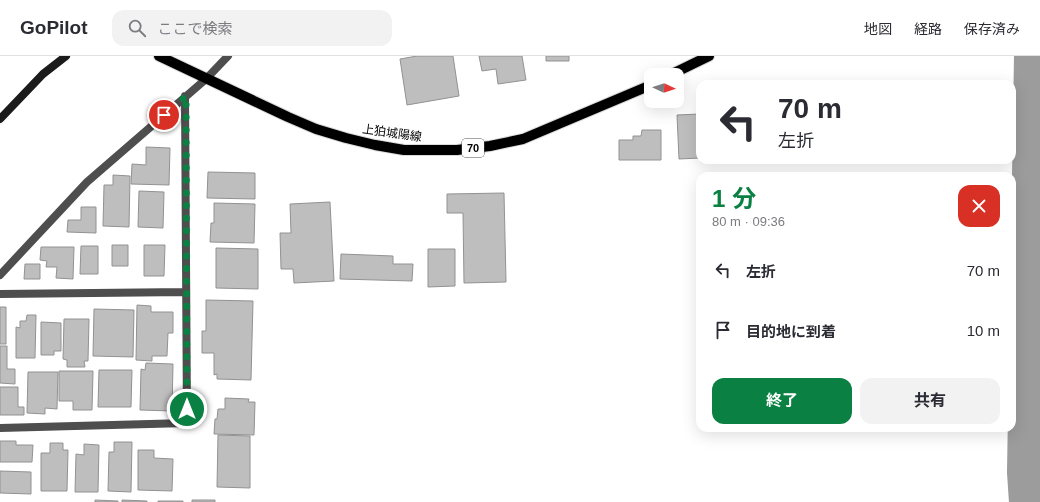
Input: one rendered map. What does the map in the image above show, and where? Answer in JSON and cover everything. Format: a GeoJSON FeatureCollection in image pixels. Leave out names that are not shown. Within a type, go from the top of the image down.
{"type":"FeatureCollection","features":[{"type":"Feature","properties":{"kind":"main road","name":"上狛城陽線"},"geometry":{"type":"LineString","coordinates":[[159,56],[316,129],[375,145],[404,150],[457,150],[490,146],[523,139],[644,88]]}},
{"type":"Feature","properties":{"kind":"main road"},"geometry":{"type":"LineString","coordinates":[[684,68],[709,56]]}},
{"type":"Feature","properties":{"kind":"street"},"geometry":{"type":"LineString","coordinates":[[0,119],[43,74],[66,56]]}},
{"type":"Feature","properties":{"kind":"street"},"geometry":{"type":"LineString","coordinates":[[0,275],[87,182],[186,96],[228,56]]}},
{"type":"Feature","properties":{"kind":"street"},"geometry":{"type":"LineString","coordinates":[[0,428],[187,423],[186,96]]}},
{"type":"Feature","properties":{"kind":"street"},"geometry":{"type":"LineString","coordinates":[[0,294],[186,292]]}},
{"type":"Feature","properties":{"kind":"building"},"geometry":{"type":"Polygon","coordinates":[[[417,56],[453,56],[459,96],[407,105],[400,59],[417,56]]]}},
{"type":"Feature","properties":{"kind":"building"},"geometry":{"type":"Polygon","coordinates":[[[479,56],[522,56],[526,80],[498,84],[496,69],[482,71],[479,56]]]}},
{"type":"Feature","properties":{"kind":"building"},"geometry":{"type":"Polygon","coordinates":[[[546,56],[569,56],[569,61],[546,61],[546,56]]]}},
{"type":"Feature","properties":{"kind":"building"},"geometry":{"type":"Polygon","coordinates":[[[696,114],[696,158],[679,159],[677,115],[696,114]]]}},
{"type":"Feature","properties":{"kind":"building"},"geometry":{"type":"Polygon","coordinates":[[[642,130],[661,130],[661,160],[619,160],[619,140],[633,140],[633,136],[641,136],[642,130]]]}},
{"type":"Feature","properties":{"kind":"building"},"geometry":{"type":"Polygon","coordinates":[[[146,147],[170,148],[169,185],[131,184],[132,164],[146,165],[146,147]]]}},
{"type":"Feature","properties":{"kind":"building"},"geometry":{"type":"Polygon","coordinates":[[[208,172],[255,173],[255,199],[207,198],[208,172]]]}},
{"type":"Feature","properties":{"kind":"building"},"geometry":{"type":"Polygon","coordinates":[[[113,175],[130,176],[129,227],[103,226],[104,185],[113,185],[113,175]]]}},
{"type":"Feature","properties":{"kind":"building"},"geometry":{"type":"Polygon","coordinates":[[[139,191],[164,192],[163,228],[138,227],[139,191]]]}},
{"type":"Feature","properties":{"kind":"building"},"geometry":{"type":"Polygon","coordinates":[[[504,193],[506,282],[464,283],[463,213],[447,213],[447,194],[504,193]]]}},
{"type":"Feature","properties":{"kind":"building"},"geometry":{"type":"Polygon","coordinates":[[[330,202],[334,281],[294,283],[293,269],[281,269],[280,233],[291,233],[290,204],[330,202]]]}},
{"type":"Feature","properties":{"kind":"building"},"geometry":{"type":"Polygon","coordinates":[[[214,203],[255,204],[254,243],[210,242],[211,223],[214,223],[214,203]]]}},
{"type":"Feature","properties":{"kind":"building"},"geometry":{"type":"Polygon","coordinates":[[[81,207],[96,207],[96,233],[67,232],[68,220],[81,220],[81,207]]]}},
{"type":"Feature","properties":{"kind":"building"},"geometry":{"type":"Polygon","coordinates":[[[112,245],[128,245],[128,266],[112,266],[112,245]]]}},
{"type":"Feature","properties":{"kind":"building"},"geometry":{"type":"Polygon","coordinates":[[[144,245],[165,245],[164,276],[144,276],[144,245]]]}},
{"type":"Feature","properties":{"kind":"building"},"geometry":{"type":"Polygon","coordinates":[[[81,246],[98,246],[98,274],[80,274],[81,246]]]}},
{"type":"Feature","properties":{"kind":"building"},"geometry":{"type":"Polygon","coordinates":[[[41,247],[74,247],[73,279],[56,278],[57,267],[46,267],[47,261],[40,260],[41,247]]]}},
{"type":"Feature","properties":{"kind":"building"},"geometry":{"type":"Polygon","coordinates":[[[216,248],[258,249],[258,289],[216,288],[216,248]]]}},
{"type":"Feature","properties":{"kind":"building"},"geometry":{"type":"Polygon","coordinates":[[[428,249],[455,249],[455,286],[428,287],[428,249]]]}},
{"type":"Feature","properties":{"kind":"building"},"geometry":{"type":"Polygon","coordinates":[[[341,254],[393,256],[393,264],[413,264],[412,281],[340,279],[341,254]]]}},
{"type":"Feature","properties":{"kind":"building"},"geometry":{"type":"Polygon","coordinates":[[[25,264],[40,264],[40,279],[24,279],[25,264]]]}},
{"type":"Feature","properties":{"kind":"building"},"geometry":{"type":"Polygon","coordinates":[[[206,300],[253,301],[251,380],[217,379],[217,374],[214,375],[214,353],[202,353],[202,331],[206,331],[206,300]]]}},
{"type":"Feature","properties":{"kind":"building"},"geometry":{"type":"Polygon","coordinates":[[[137,305],[151,306],[151,312],[173,312],[173,333],[168,333],[167,356],[152,356],[152,361],[136,360],[137,305]]]}},
{"type":"Feature","properties":{"kind":"building"},"geometry":{"type":"Polygon","coordinates":[[[0,307],[6,307],[6,344],[0,344],[0,307]]]}},
{"type":"Feature","properties":{"kind":"building"},"geometry":{"type":"Polygon","coordinates":[[[94,309],[134,310],[133,357],[93,356],[94,309]]]}},
{"type":"Feature","properties":{"kind":"building"},"geometry":{"type":"Polygon","coordinates":[[[27,315],[36,315],[35,358],[16,358],[16,327],[20,328],[20,321],[26,321],[27,315]]]}},
{"type":"Feature","properties":{"kind":"building"},"geometry":{"type":"Polygon","coordinates":[[[64,319],[89,319],[88,361],[84,361],[85,367],[67,367],[67,360],[63,359],[64,319]]]}},
{"type":"Feature","properties":{"kind":"building"},"geometry":{"type":"Polygon","coordinates":[[[41,322],[61,323],[61,351],[54,351],[54,355],[41,355],[41,322]]]}},
{"type":"Feature","properties":{"kind":"building"},"geometry":{"type":"Polygon","coordinates":[[[0,346],[7,346],[7,369],[15,369],[15,384],[0,383],[0,346]]]}},
{"type":"Feature","properties":{"kind":"building"},"geometry":{"type":"Polygon","coordinates":[[[146,363],[173,364],[172,411],[140,410],[141,369],[145,370],[146,363]]]}},
{"type":"Feature","properties":{"kind":"building"},"geometry":{"type":"Polygon","coordinates":[[[99,370],[132,370],[131,407],[98,407],[99,370]]]}},
{"type":"Feature","properties":{"kind":"building"},"geometry":{"type":"Polygon","coordinates":[[[59,371],[93,371],[92,410],[73,410],[73,401],[59,401],[59,371]]]}},
{"type":"Feature","properties":{"kind":"building"},"geometry":{"type":"Polygon","coordinates":[[[28,372],[58,372],[57,409],[45,408],[45,414],[27,413],[28,372]]]}},
{"type":"Feature","properties":{"kind":"building"},"geometry":{"type":"Polygon","coordinates":[[[0,387],[18,387],[18,407],[24,407],[24,415],[0,415],[0,387]]]}},
{"type":"Feature","properties":{"kind":"building"},"geometry":{"type":"Polygon","coordinates":[[[225,398],[249,399],[248,402],[255,402],[254,435],[214,434],[215,419],[217,419],[218,409],[225,409],[225,398]]]}},
{"type":"Feature","properties":{"kind":"building"},"geometry":{"type":"Polygon","coordinates":[[[218,435],[250,436],[250,488],[217,487],[218,435]]]}},
{"type":"Feature","properties":{"kind":"building"},"geometry":{"type":"Polygon","coordinates":[[[0,441],[16,441],[16,445],[33,445],[32,462],[0,462],[0,441]]]}},
{"type":"Feature","properties":{"kind":"building"},"geometry":{"type":"Polygon","coordinates":[[[114,442],[132,442],[131,492],[108,491],[109,452],[114,452],[114,442]]]}},
{"type":"Feature","properties":{"kind":"building"},"geometry":{"type":"Polygon","coordinates":[[[50,443],[63,443],[63,450],[68,450],[67,491],[41,491],[41,453],[50,453],[50,443]]]}},
{"type":"Feature","properties":{"kind":"building"},"geometry":{"type":"Polygon","coordinates":[[[84,444],[99,445],[98,492],[75,492],[76,454],[84,455],[84,444]]]}},
{"type":"Feature","properties":{"kind":"building"},"geometry":{"type":"Polygon","coordinates":[[[138,450],[154,450],[154,458],[173,459],[172,491],[138,490],[138,450]]]}},
{"type":"Feature","properties":{"kind":"building"},"geometry":{"type":"Polygon","coordinates":[[[0,471],[31,472],[31,494],[0,493],[0,471]]]}},
{"type":"Feature","properties":{"kind":"building"},"geometry":{"type":"Polygon","coordinates":[[[95,500],[118,501],[118,502],[95,502],[95,500]]]}},
{"type":"Feature","properties":{"kind":"building"},"geometry":{"type":"Polygon","coordinates":[[[122,500],[147,501],[147,502],[122,502],[122,500]]]}},
{"type":"Feature","properties":{"kind":"building"},"geometry":{"type":"Polygon","coordinates":[[[192,500],[215,500],[215,502],[192,502],[192,500]]]}},
{"type":"Feature","properties":{"kind":"building"},"geometry":{"type":"Polygon","coordinates":[[[183,501],[183,502],[158,502],[183,501]]]}},
{"type":"Feature","properties":{"kind":"waterway"},"geometry":{"type":"LineString","coordinates":[[1035,502],[1033,472],[1040,56]]}},
{"type":"Feature","properties":{"kind":"route"},"geometry":{"type":"LineString","coordinates":[[164,115],[186,96],[187,409]]}}]}
